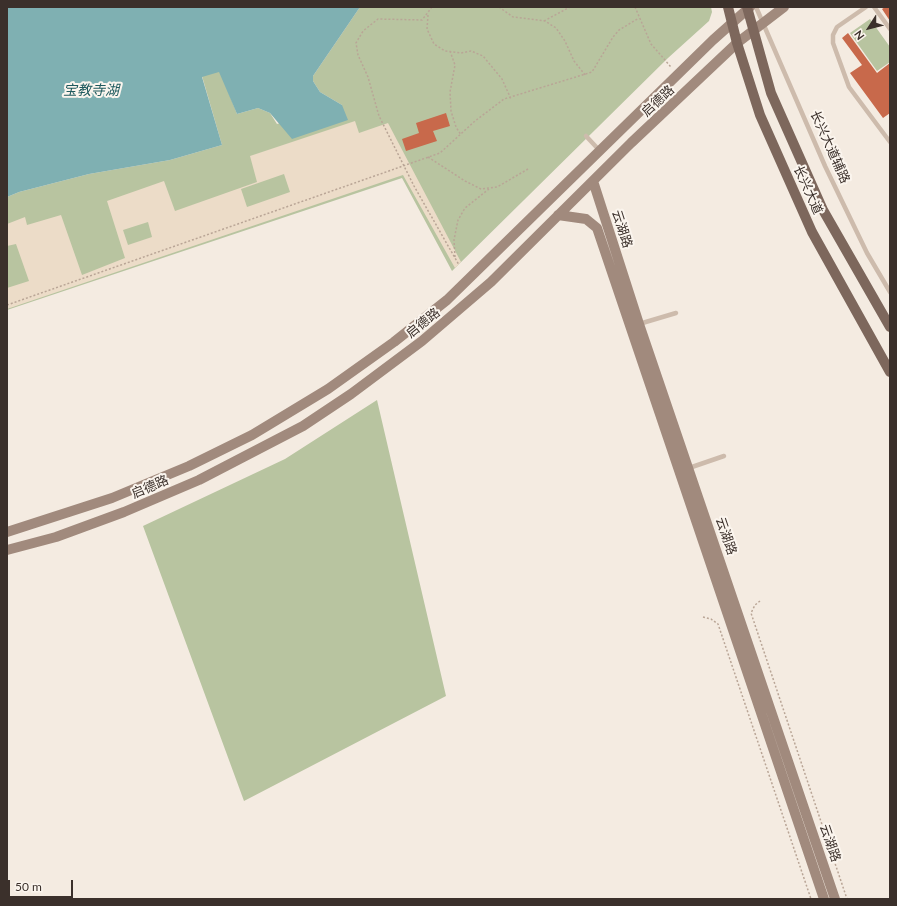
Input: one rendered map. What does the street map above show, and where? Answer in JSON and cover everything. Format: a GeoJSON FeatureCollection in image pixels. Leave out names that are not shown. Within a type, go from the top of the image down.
{"type":"FeatureCollection","features":[{"type":"Feature","properties":{"kind":"main road","name":"长兴大道"},"geometry":{"type":"LineString","coordinates":[[728,7],[737,43],[760,115],[812,232],[890,372]]}},
{"type":"Feature","properties":{"kind":"main road","name":"长兴大道"},"geometry":{"type":"LineString","coordinates":[[750,7],[753,30],[771,93],[823,210],[890,327]]}},
{"type":"Feature","properties":{"kind":"main road","name":"启德路"},"geometry":{"type":"LineString","coordinates":[[7,532],[112,498],[189,466],[252,435],[298,409],[394,342],[447,300],[685,67],[750,7]]}},
{"type":"Feature","properties":{"kind":"main road","name":"启德路"},"geometry":{"type":"LineString","coordinates":[[7,550],[56,537],[124,512],[199,480],[303,426],[351,394],[422,341],[491,282],[558,215],[737,43],[784,7]]}},
{"type":"Feature","properties":{"kind":"main road"},"geometry":{"type":"LineString","coordinates":[[685,67],[698,81]]}},
{"type":"Feature","properties":{"kind":"main road","name":"云湖路"},"geometry":{"type":"LineString","coordinates":[[593,181],[639,324],[835,899]]}},
{"type":"Feature","properties":{"kind":"main road","name":"云湖路"},"geometry":{"type":"LineString","coordinates":[[558,215],[586,219],[597,228],[824,899]]}},
{"type":"Feature","properties":{"kind":"lane","name":"长兴大道辅路"},"geometry":{"type":"LineString","coordinates":[[750,7],[763,23],[825,166],[867,253],[890,292]]}},
{"type":"Feature","properties":{"kind":"lane"},"geometry":{"type":"LineString","coordinates":[[866,7],[837,27],[833,35],[833,43],[849,87],[890,142]]}},
{"type":"Feature","properties":{"kind":"lane"},"geometry":{"type":"LineString","coordinates":[[874,7],[890,29]]}},
{"type":"Feature","properties":{"kind":"lane"},"geometry":{"type":"LineString","coordinates":[[586,136],[600,151]]}},
{"type":"Feature","properties":{"kind":"lane"},"geometry":{"type":"LineString","coordinates":[[639,324],[676,313]]}},
{"type":"Feature","properties":{"kind":"lane"},"geometry":{"type":"LineString","coordinates":[[689,468],[724,456]]}},
{"type":"Feature","properties":{"kind":"path"},"geometry":{"type":"LineString","coordinates":[[432,7],[422,20],[378,19],[363,31],[356,43],[358,55],[368,77],[379,116],[403,166],[459,265]]}},
{"type":"Feature","properties":{"kind":"path"},"geometry":{"type":"LineString","coordinates":[[499,7],[513,17],[544,21],[556,28],[566,41],[574,60],[586,75]]}},
{"type":"Feature","properties":{"kind":"path"},"geometry":{"type":"LineString","coordinates":[[544,21],[570,7]]}},
{"type":"Feature","properties":{"kind":"path"},"geometry":{"type":"LineString","coordinates":[[635,7],[651,44],[678,75]]}},
{"type":"Feature","properties":{"kind":"path"},"geometry":{"type":"LineString","coordinates":[[428,13],[428,29],[434,44],[450,52],[471,51],[483,56],[502,79],[511,99]]}},
{"type":"Feature","properties":{"kind":"path"},"geometry":{"type":"LineString","coordinates":[[7,305],[440,153],[475,121],[504,99],[511,99],[592,72],[613,37],[619,30],[639,18]]}},
{"type":"Feature","properties":{"kind":"path"},"geometry":{"type":"LineString","coordinates":[[450,52],[455,65],[450,92],[451,111],[456,127],[461,135]]}},
{"type":"Feature","properties":{"kind":"path"},"geometry":{"type":"LineString","coordinates":[[428,157],[465,181],[481,189],[497,187],[528,169]]}},
{"type":"Feature","properties":{"kind":"path"},"geometry":{"type":"LineString","coordinates":[[455,259],[454,240],[458,220],[466,208],[490,188]]}},
{"type":"Feature","properties":{"kind":"path"},"geometry":{"type":"LineString","coordinates":[[760,601],[755,605],[751,613],[847,899]]}},
{"type":"Feature","properties":{"kind":"path"},"geometry":{"type":"LineString","coordinates":[[703,617],[711,619],[718,624],[811,899]]}},
{"type":"Feature","properties":{"kind":"green space"},"geometry":{"type":"Polygon","coordinates":[[[360,7],[711,7],[712,12],[709,21],[668,58],[452,271],[402,178],[7,310],[7,197],[19,192],[89,174],[170,160],[222,145],[202,76],[220,71],[237,114],[258,108],[270,113],[277,124],[342,105],[320,92],[313,81],[313,76],[360,7]]]}},
{"type":"Feature","properties":{"kind":"green space"},"geometry":{"type":"Polygon","coordinates":[[[870,19],[890,47],[890,62],[877,71],[850,33],[870,19]]]}},
{"type":"Feature","properties":{"kind":"green space"},"geometry":{"type":"Polygon","coordinates":[[[377,400],[446,696],[244,801],[143,526],[285,459],[377,400]]]}},
{"type":"Feature","properties":{"kind":"shaded area"},"geometry":{"type":"Polygon","coordinates":[[[355,121],[359,133],[388,123],[461,262],[455,268],[403,175],[7,309],[7,288],[29,281],[16,244],[7,246],[7,224],[25,217],[27,225],[61,215],[82,275],[125,258],[107,201],[164,181],[175,211],[257,182],[250,156],[355,121]],[[284,174],[241,189],[247,207],[290,192],[284,174]],[[148,222],[123,230],[128,245],[152,237],[148,222]]]}},
{"type":"Feature","properties":{"kind":"water","name":"宝教寺湖"},"geometry":{"type":"Polygon","coordinates":[[[7,7],[360,7],[313,76],[313,81],[320,92],[342,105],[348,120],[292,139],[270,113],[258,108],[237,114],[219,72],[202,77],[222,145],[170,160],[89,174],[19,192],[7,197],[7,7]]]}},
{"type":"Feature","properties":{"kind":"building"},"geometry":{"type":"Polygon","coordinates":[[[885,7],[890,7],[890,21],[882,9],[885,7]]]}},
{"type":"Feature","properties":{"kind":"building"},"geometry":{"type":"Polygon","coordinates":[[[848,33],[877,73],[890,63],[890,113],[883,118],[850,73],[862,65],[842,38],[848,33]]]}},
{"type":"Feature","properties":{"kind":"building"},"geometry":{"type":"Polygon","coordinates":[[[446,113],[450,126],[433,131],[437,141],[406,151],[402,139],[419,133],[416,123],[446,113]]]}}]}
